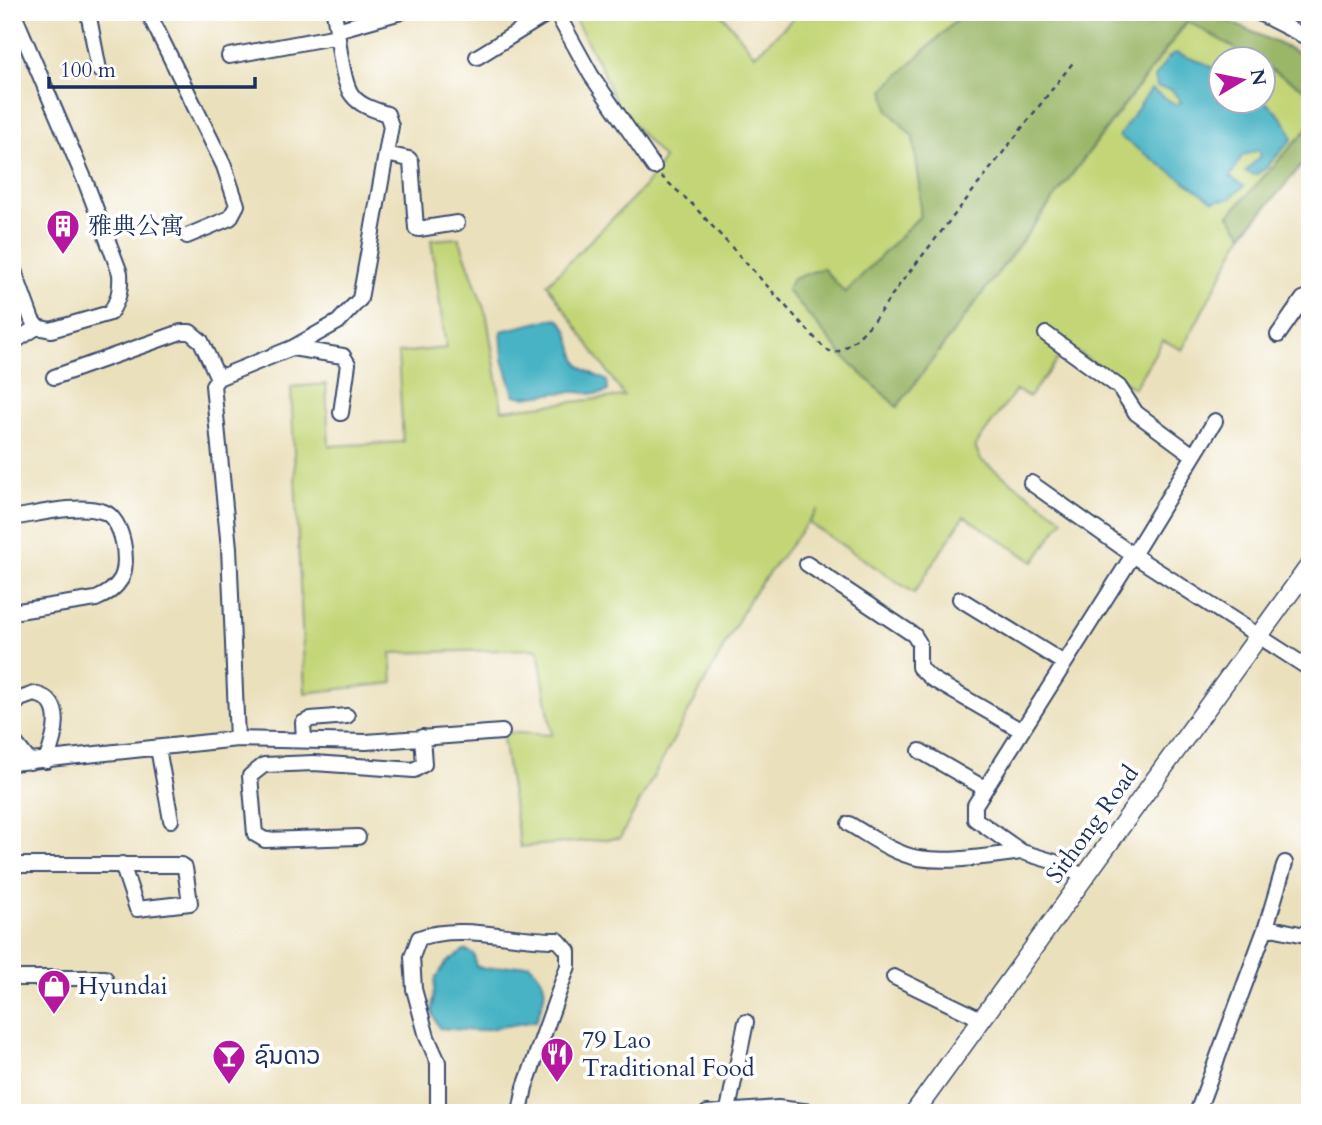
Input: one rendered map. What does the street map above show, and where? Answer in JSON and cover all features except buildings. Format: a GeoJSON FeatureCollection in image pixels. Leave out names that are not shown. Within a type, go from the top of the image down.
{"type":"FeatureCollection","features":[{"type":"Feature","properties":{"kind":"main road","name":"Sithong Road"},"geometry":{"type":"LineString","coordinates":[[914,1113],[1310,565]]}},
{"type":"Feature","properties":{"kind":"street"},"geometry":{"type":"LineString","coordinates":[[12,265],[37,327],[51,330],[110,313],[118,301],[120,273],[86,183],[13,12]]}},
{"type":"Feature","properties":{"kind":"street"},"geometry":{"type":"LineString","coordinates":[[88,12],[99,71]]}},
{"type":"Feature","properties":{"kind":"street"},"geometry":{"type":"LineString","coordinates":[[148,12],[224,166],[237,205],[230,218],[187,236]]}},
{"type":"Feature","properties":{"kind":"street"},"geometry":{"type":"LineString","coordinates":[[237,739],[229,548],[213,385],[218,379],[292,348],[338,322],[360,299],[391,126],[387,114],[367,107],[352,96],[346,83],[334,12]]}},
{"type":"Feature","properties":{"kind":"street"},"geometry":{"type":"LineString","coordinates":[[229,56],[338,33],[401,12]]}},
{"type":"Feature","properties":{"kind":"street"},"geometry":{"type":"LineString","coordinates":[[477,57],[550,12]]}},
{"type":"Feature","properties":{"kind":"street"},"geometry":{"type":"LineString","coordinates":[[556,12],[590,75],[654,167]]}},
{"type":"Feature","properties":{"kind":"street"},"geometry":{"type":"LineString","coordinates":[[1257,12],[1310,39]]}},
{"type":"Feature","properties":{"kind":"street"},"geometry":{"type":"LineString","coordinates":[[386,154],[409,159],[411,162],[416,228],[457,223]]}},
{"type":"Feature","properties":{"kind":"street"},"geometry":{"type":"LineString","coordinates":[[1278,335],[1303,299],[1310,296]]}},
{"type":"Feature","properties":{"kind":"street"},"geometry":{"type":"LineString","coordinates":[[12,343],[37,327]]}},
{"type":"Feature","properties":{"kind":"street"},"geometry":{"type":"LineString","coordinates":[[54,377],[181,332],[190,332],[201,341],[218,379]]}},
{"type":"Feature","properties":{"kind":"street"},"geometry":{"type":"LineString","coordinates":[[1046,334],[1119,387],[1136,413],[1193,455]]}},
{"type":"Feature","properties":{"kind":"street"},"geometry":{"type":"LineString","coordinates":[[292,348],[343,356],[348,364],[341,413]]}},
{"type":"Feature","properties":{"kind":"street"},"geometry":{"type":"LineString","coordinates":[[1083,876],[1055,862],[1022,852],[975,819],[975,805],[1215,421]]}},
{"type":"Feature","properties":{"kind":"street"},"geometry":{"type":"LineString","coordinates":[[1031,483],[1133,555],[1310,669]]}},
{"type":"Feature","properties":{"kind":"street"},"geometry":{"type":"LineString","coordinates":[[12,518],[80,509],[102,511],[112,516],[119,527],[125,562],[120,581],[105,595],[96,599],[12,611]]}},
{"type":"Feature","properties":{"kind":"street"},"geometry":{"type":"LineString","coordinates":[[807,564],[914,635],[919,643],[919,667],[932,679],[1022,730]]}},
{"type":"Feature","properties":{"kind":"street"},"geometry":{"type":"LineString","coordinates":[[960,599],[1063,663]]}},
{"type":"Feature","properties":{"kind":"street"},"geometry":{"type":"LineString","coordinates":[[12,708],[20,699],[34,694],[46,699],[52,707],[57,727],[46,761]]}},
{"type":"Feature","properties":{"kind":"street"},"geometry":{"type":"LineString","coordinates":[[304,739],[303,723],[311,719],[347,716]]}},
{"type":"Feature","properties":{"kind":"street"},"geometry":{"type":"LineString","coordinates":[[12,762],[46,761],[237,739],[366,741],[502,732]]}},
{"type":"Feature","properties":{"kind":"street"},"geometry":{"type":"LineString","coordinates":[[358,837],[265,840],[255,834],[250,776],[264,765],[314,763],[414,770],[424,764],[422,737]]}},
{"type":"Feature","properties":{"kind":"street"},"geometry":{"type":"LineString","coordinates":[[12,740],[30,762]]}},
{"type":"Feature","properties":{"kind":"street"},"geometry":{"type":"LineString","coordinates":[[159,748],[171,820]]}},
{"type":"Feature","properties":{"kind":"street"},"geometry":{"type":"LineString","coordinates":[[920,751],[984,788]]}},
{"type":"Feature","properties":{"kind":"street"},"geometry":{"type":"LineString","coordinates":[[849,824],[894,849],[917,858],[963,860],[1022,852]]}},
{"type":"Feature","properties":{"kind":"street"},"geometry":{"type":"LineString","coordinates":[[1197,1113],[1266,927],[1285,863]]}},
{"type":"Feature","properties":{"kind":"street"},"geometry":{"type":"LineString","coordinates":[[12,865],[122,864],[183,865],[190,903],[136,909],[122,864]]}},
{"type":"Feature","properties":{"kind":"street"},"geometry":{"type":"LineString","coordinates":[[1266,927],[1310,936]]}},
{"type":"Feature","properties":{"kind":"street"},"geometry":{"type":"LineString","coordinates":[[438,1113],[438,1062],[427,1037],[414,989],[412,957],[419,938],[436,932],[558,940],[568,951],[568,966],[525,1087],[520,1113]]}},
{"type":"Feature","properties":{"kind":"street"},"geometry":{"type":"LineString","coordinates":[[894,977],[981,1019]]}},
{"type":"Feature","properties":{"kind":"street"},"geometry":{"type":"LineString","coordinates":[[12,978],[105,978]]}},
{"type":"Feature","properties":{"kind":"street"},"geometry":{"type":"LineString","coordinates":[[728,1110],[746,1022]]}},
{"type":"Feature","properties":{"kind":"street"},"geometry":{"type":"LineString","coordinates":[[707,1113],[778,1108],[820,1113]]}},
{"type":"Feature","properties":{"kind":"path"},"geometry":{"type":"LineString","coordinates":[[654,167],[666,182],[692,204],[825,349],[835,353],[846,348],[875,320],[902,281],[1075,60]]}},
{"type":"Feature","properties":{"kind":"green space"},"geometry":{"type":"Polygon","coordinates":[[[571,12],[720,12],[755,55],[800,12],[965,12],[888,110],[913,137],[920,185],[920,216],[845,293],[897,407],[1188,21],[1231,46],[1206,46],[1206,116],[1276,116],[1276,72],[1310,92],[1310,126],[1229,215],[1243,234],[1182,350],[1163,340],[1134,388],[1070,348],[1062,354],[1029,397],[1016,390],[975,446],[981,460],[1063,519],[1034,562],[964,516],[914,593],[809,523],[818,509],[752,595],[620,838],[520,847],[502,732],[552,735],[538,649],[391,653],[393,683],[305,693],[291,387],[326,384],[329,446],[403,442],[398,353],[446,348],[431,240],[459,238],[487,317],[502,410],[624,396],[547,284],[645,186],[664,159],[617,107],[600,65],[571,12]]]}},
{"type":"Feature","properties":{"kind":"green space"},"geometry":{"type":"Polygon","coordinates":[[[965,12],[1208,12],[1310,58],[1310,92],[1276,72],[1276,46],[1231,46],[1187,21],[897,407],[846,359],[787,290],[793,279],[823,268],[845,293],[920,216],[920,185],[913,137],[888,110],[884,89],[965,12]]]}},
{"type":"Feature","properties":{"kind":"green space"},"geometry":{"type":"Polygon","coordinates":[[[1310,126],[1310,161],[1307,159],[1243,234],[1229,215],[1310,126]]]}},
{"type":"Feature","properties":{"kind":"water"},"geometry":{"type":"Polygon","coordinates":[[[1176,53],[1206,64],[1206,116],[1276,116],[1276,112],[1288,127],[1292,139],[1265,169],[1255,175],[1245,172],[1261,155],[1258,150],[1242,156],[1230,177],[1244,186],[1229,199],[1213,201],[1119,136],[1151,89],[1177,105],[1181,102],[1172,90],[1157,87],[1155,77],[1168,58],[1176,53]]]}},
{"type":"Feature","properties":{"kind":"water"},"geometry":{"type":"Polygon","coordinates":[[[556,318],[568,332],[580,366],[607,381],[608,391],[596,394],[575,392],[523,397],[514,395],[503,359],[501,331],[556,318]]]}},
{"type":"Feature","properties":{"kind":"water"},"geometry":{"type":"Polygon","coordinates":[[[465,950],[474,954],[476,966],[485,969],[529,964],[536,971],[544,984],[544,990],[536,1021],[476,1031],[439,1028],[432,1012],[435,980],[446,963],[465,950]]]}},
{"type":"Feature","properties":{"kind":"place","name":"雅典公寓"},"geometry":{"type":"Point","coordinates":[63,256]}},
{"type":"Feature","properties":{"kind":"place","name":"Hyundai"},"geometry":{"type":"Point","coordinates":[54,1016]}},
{"type":"Feature","properties":{"kind":"place","name":"79 Lao Traditional Food"},"geometry":{"type":"Point","coordinates":[557,1084]}},
{"type":"Feature","properties":{"kind":"place","name":"ຊົນດາວ"},"geometry":{"type":"Point","coordinates":[229,1086]}}]}
